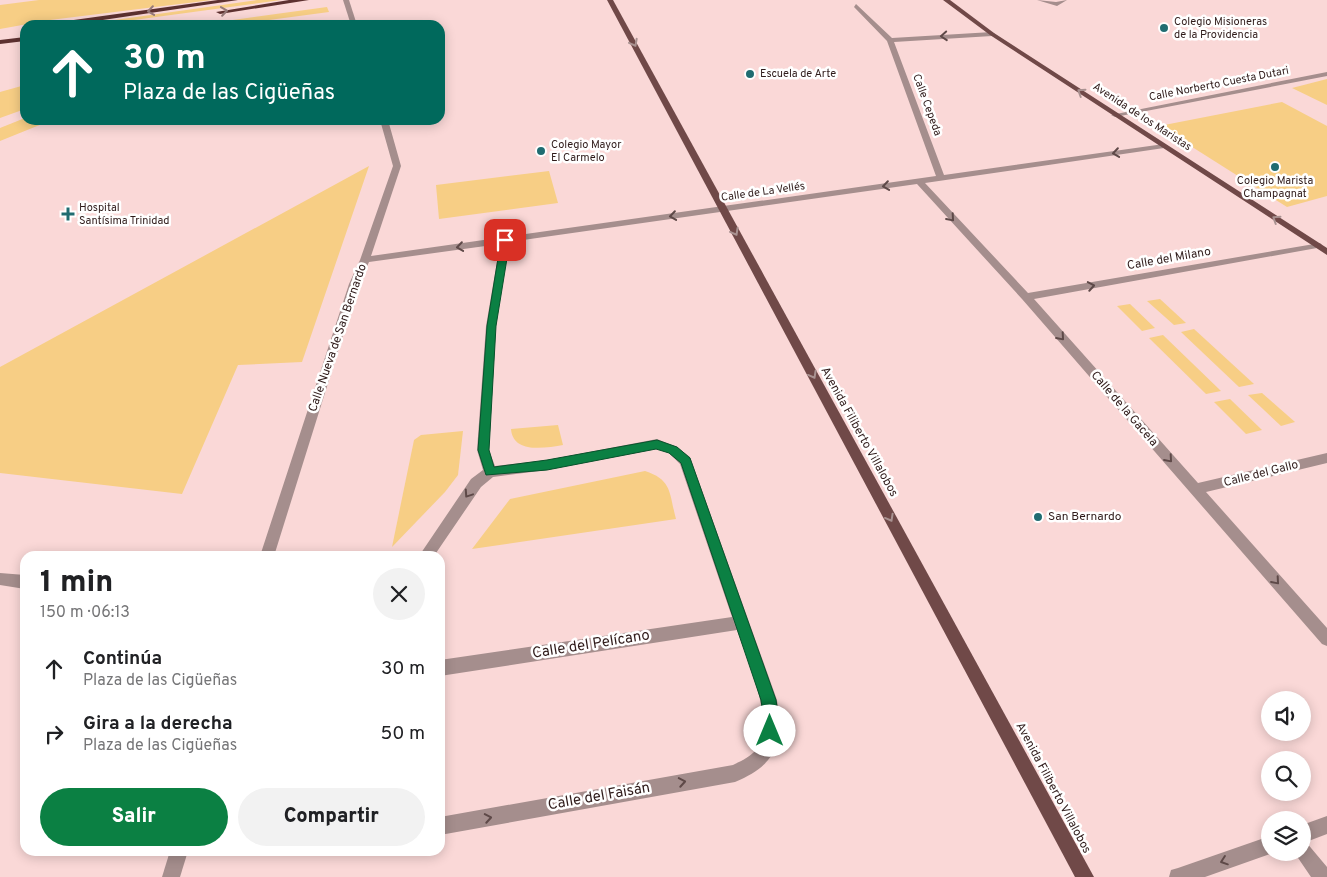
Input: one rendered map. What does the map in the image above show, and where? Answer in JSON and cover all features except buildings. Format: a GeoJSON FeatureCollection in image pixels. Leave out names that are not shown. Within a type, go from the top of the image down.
{"type":"FeatureCollection","features":[{"type":"Feature","properties":{"kind":"highway"},"geometry":{"type":"LineString","coordinates":[[88,20],[234,0]]}},
{"type":"Feature","properties":{"kind":"highway"},"geometry":{"type":"LineString","coordinates":[[210,13],[305,0]]}},
{"type":"Feature","properties":{"kind":"highway"},"geometry":{"type":"LineString","coordinates":[[0,42],[20,40]]}},
{"type":"Feature","properties":{"kind":"main road","name":"Avenida Filiberto Villalobos"},"geometry":{"type":"LineString","coordinates":[[610,0],[1086,877]]}},
{"type":"Feature","properties":{"kind":"main road","name":"Avenida de los Maristas"},"geometry":{"type":"LineString","coordinates":[[946,0],[992,34],[1327,252]]}},
{"type":"Feature","properties":{"kind":"street"},"geometry":{"type":"LineString","coordinates":[[346,0],[352,20]]}},
{"type":"Feature","properties":{"kind":"street"},"geometry":{"type":"LineString","coordinates":[[1040,0],[1057,4],[1064,0]]}},
{"type":"Feature","properties":{"kind":"street","name":"Calle Cepeda"},"geometry":{"type":"LineString","coordinates":[[856,6],[890,40],[942,178]]}},
{"type":"Feature","properties":{"kind":"street"},"geometry":{"type":"LineString","coordinates":[[890,40],[992,34]]}},
{"type":"Feature","properties":{"kind":"street","name":"Calle Norberto Cuesta Dutari"},"geometry":{"type":"LineString","coordinates":[[1115,115],[1327,74]]}},
{"type":"Feature","properties":{"kind":"street","name":"Calle Nueva de San Bernardo"},"geometry":{"type":"LineString","coordinates":[[268,551],[354,284],[365,260],[397,166],[385,125]]}},
{"type":"Feature","properties":{"kind":"street","name":"Calle de La Vellés"},"geometry":{"type":"LineString","coordinates":[[365,260],[1164,146]]}},
{"type":"Feature","properties":{"kind":"street","name":"Calle de la Gacela"},"geometry":{"type":"LineString","coordinates":[[919,181],[1026,297],[1327,639]]}},
{"type":"Feature","properties":{"kind":"street"},"geometry":{"type":"LineString","coordinates":[[490,472],[484,450],[492,326],[505,240]]}},
{"type":"Feature","properties":{"kind":"street","name":"Calle del Milano"},"geometry":{"type":"LineString","coordinates":[[1026,297],[1317,245]]}},
{"type":"Feature","properties":{"kind":"street"},"geometry":{"type":"LineString","coordinates":[[429,551],[476,483],[490,472],[547,465],[657,444],[673,450],[686,461],[743,622]]}},
{"type":"Feature","properties":{"kind":"street","name":"Calle del Gallo"},"geometry":{"type":"LineString","coordinates":[[1195,490],[1327,458]]}},
{"type":"Feature","properties":{"kind":"street"},"geometry":{"type":"LineString","coordinates":[[0,579],[20,581]]}},
{"type":"Feature","properties":{"kind":"street","name":"Calle del Pelícano"},"geometry":{"type":"LineString","coordinates":[[445,667],[743,622]]}},
{"type":"Feature","properties":{"kind":"street","name":"Calle del Faisán"},"geometry":{"type":"LineString","coordinates":[[445,825],[735,773],[756,762],[766,751],[772,720],[769,700],[743,622]]}},
{"type":"Feature","properties":{"kind":"street"},"geometry":{"type":"LineString","coordinates":[[1311,831],[1327,825]]}},
{"type":"Feature","properties":{"kind":"street"},"geometry":{"type":"LineString","coordinates":[[1178,877],[1261,848]]}},
{"type":"Feature","properties":{"kind":"street"},"geometry":{"type":"LineString","coordinates":[[171,877],[177,856]]}},
{"type":"Feature","properties":{"kind":"street"},"geometry":{"type":"LineString","coordinates":[[1311,861],[1323,877]]}},
{"type":"Feature","properties":{"kind":"shaded area"},"geometry":{"type":"Polygon","coordinates":[[[39,0],[212,0],[50,20],[20,20],[20,25],[0,29],[0,5],[39,0]]]}},
{"type":"Feature","properties":{"kind":"shaded area"},"geometry":{"type":"Polygon","coordinates":[[[257,0],[281,0],[134,20],[115,20],[257,0]]]}},
{"type":"Feature","properties":{"kind":"shaded area"},"geometry":{"type":"Polygon","coordinates":[[[327,7],[329,12],[269,20],[233,20],[327,7]]]}},
{"type":"Feature","properties":{"kind":"shaded area"},"geometry":{"type":"Polygon","coordinates":[[[1327,79],[1327,105],[1292,88],[1327,79]]]}},
{"type":"Feature","properties":{"kind":"shaded area"},"geometry":{"type":"Polygon","coordinates":[[[20,86],[20,111],[0,118],[0,92],[20,86]]]}},
{"type":"Feature","properties":{"kind":"shaded area","name":"Colegio Marista Champagnat"},"geometry":{"type":"Polygon","coordinates":[[[1282,102],[1327,126],[1327,196],[1287,207],[1159,126],[1282,102]]]}},
{"type":"Feature","properties":{"kind":"shaded area"},"geometry":{"type":"Polygon","coordinates":[[[20,120],[20,125],[40,125],[0,141],[0,128],[20,120]]]}},
{"type":"Feature","properties":{"kind":"shaded area"},"geometry":{"type":"Polygon","coordinates":[[[369,166],[302,362],[238,365],[182,494],[0,473],[0,367],[369,166]]]}},
{"type":"Feature","properties":{"kind":"shaded area"},"geometry":{"type":"Polygon","coordinates":[[[549,171],[558,203],[439,219],[436,185],[549,171]]]}},
{"type":"Feature","properties":{"kind":"shaded area"},"geometry":{"type":"Polygon","coordinates":[[[1160,299],[1186,323],[1174,325],[1147,301],[1160,299]]]}},
{"type":"Feature","properties":{"kind":"shaded area"},"geometry":{"type":"Polygon","coordinates":[[[1130,304],[1155,328],[1142,331],[1117,306],[1130,304]]]}},
{"type":"Feature","properties":{"kind":"shaded area"},"geometry":{"type":"Polygon","coordinates":[[[1194,329],[1254,384],[1239,387],[1181,332],[1194,329]]]}},
{"type":"Feature","properties":{"kind":"shaded area"},"geometry":{"type":"Polygon","coordinates":[[[1163,335],[1221,391],[1206,394],[1149,338],[1163,335]]]}},
{"type":"Feature","properties":{"kind":"shaded area"},"geometry":{"type":"Polygon","coordinates":[[[1262,393],[1295,422],[1281,426],[1248,395],[1262,393]]]}},
{"type":"Feature","properties":{"kind":"shaded area"},"geometry":{"type":"Polygon","coordinates":[[[1230,399],[1262,430],[1246,434],[1214,402],[1230,399]]]}},
{"type":"Feature","properties":{"kind":"shaded area"},"geometry":{"type":"Polygon","coordinates":[[[558,425],[563,445],[539,448],[524,446],[517,442],[513,437],[511,429],[558,425]]]}},
{"type":"Feature","properties":{"kind":"shaded area"},"geometry":{"type":"Polygon","coordinates":[[[463,431],[458,475],[445,492],[392,547],[414,440],[421,435],[463,431]]]}},
{"type":"Feature","properties":{"kind":"shaded area"},"geometry":{"type":"Polygon","coordinates":[[[645,471],[661,479],[665,484],[676,519],[472,549],[510,499],[645,471]]]}},
{"type":"Feature","properties":{"kind":"place","name":"Colegio Misioneras de la Providencia"},"geometry":{"type":"Point","coordinates":[1164,28]}},
{"type":"Feature","properties":{"kind":"place","name":"Escuela de Arte"},"geometry":{"type":"Point","coordinates":[750,74]}},
{"type":"Feature","properties":{"kind":"place","name":"Colegio Mayor El Carmelo"},"geometry":{"type":"Point","coordinates":[541,151]}},
{"type":"Feature","properties":{"kind":"place","name":"Colegio Marista Champagnat"},"geometry":{"type":"Point","coordinates":[1275,167]}},
{"type":"Feature","properties":{"kind":"place","name":"Hospital Santísima Trinidad"},"geometry":{"type":"Point","coordinates":[68,214]}},
{"type":"Feature","properties":{"kind":"place","name":"San Bernardo"},"geometry":{"type":"Point","coordinates":[1038,517]}},
{"type":"Feature","properties":{"kind":"route"},"geometry":{"type":"LineString","coordinates":[[505,240],[492,326],[489,361],[484,450],[490,472],[547,465],[657,444],[673,450],[686,461],[769,700],[772,720],[770,731]]}}]}
